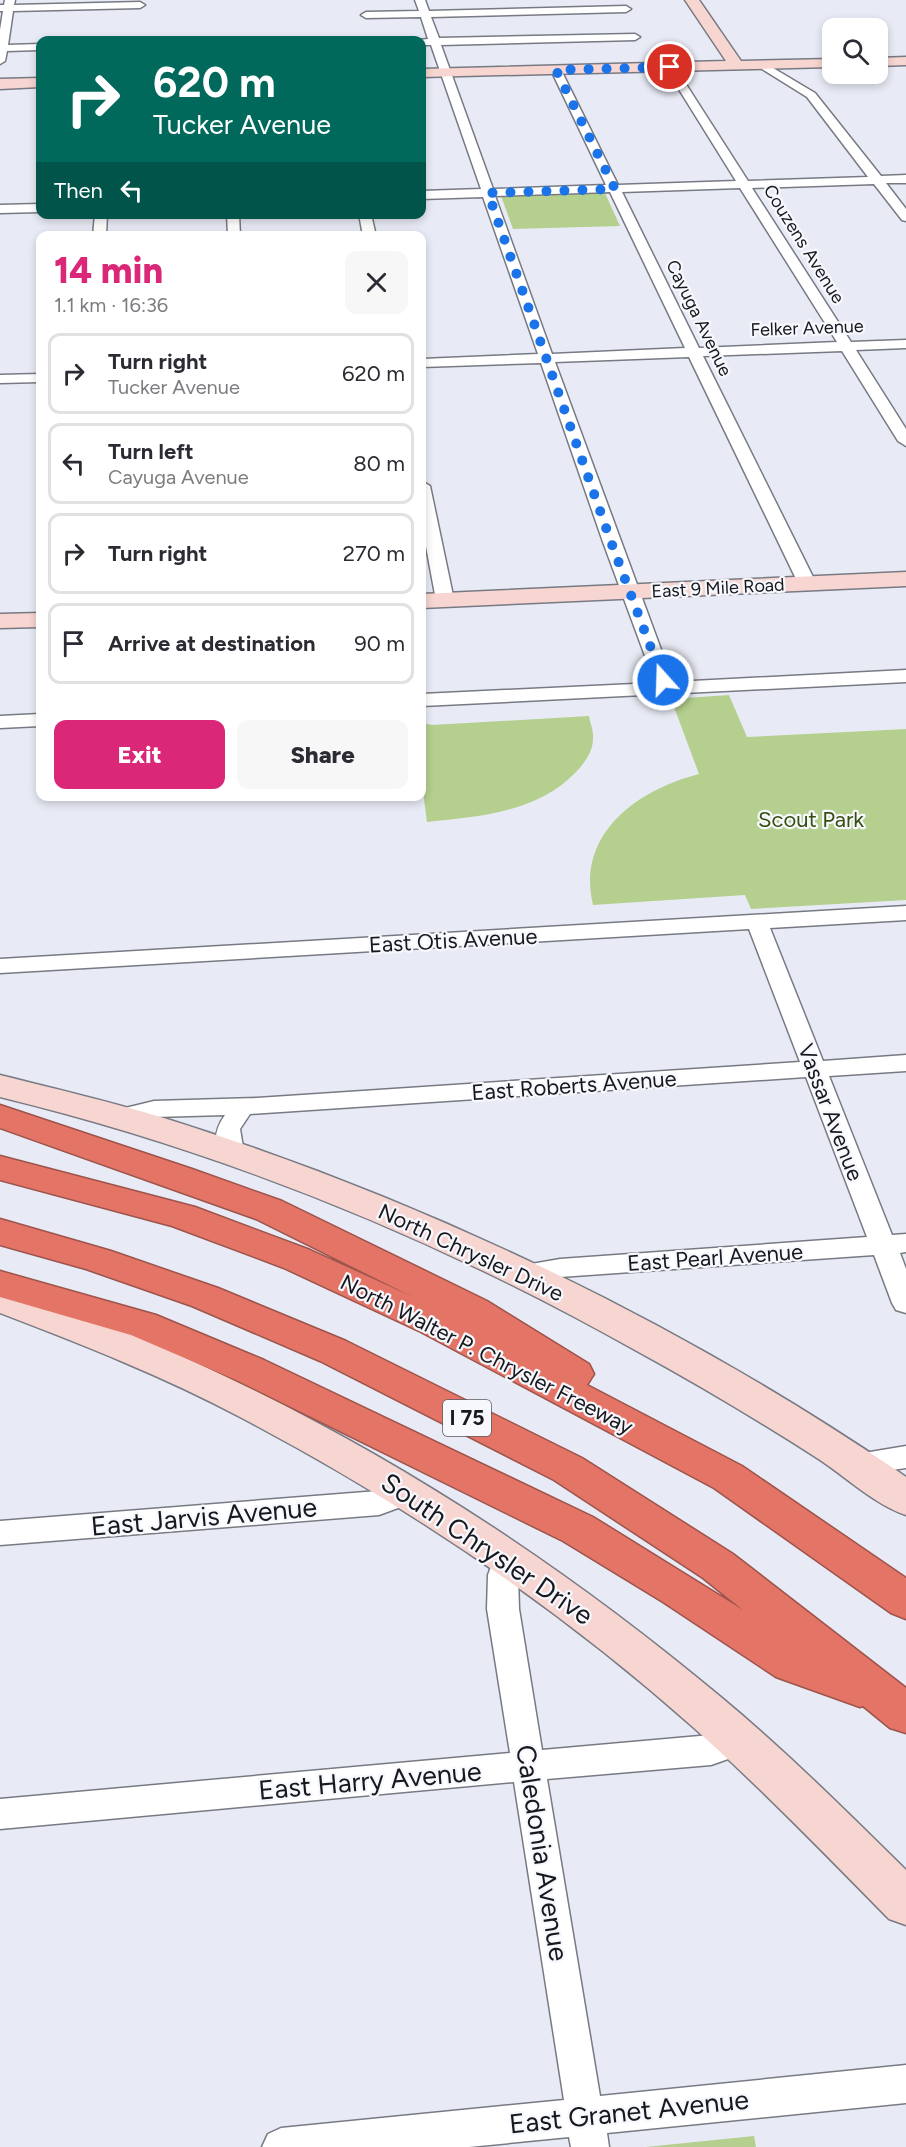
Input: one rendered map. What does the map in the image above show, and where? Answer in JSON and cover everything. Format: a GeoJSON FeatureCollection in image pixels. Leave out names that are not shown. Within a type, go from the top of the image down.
{"type":"FeatureCollection","features":[{"type":"Feature","properties":{"kind":"highway"},"geometry":{"type":"LineString","coordinates":[[0,1116],[269,1210],[352,1250],[474,1311],[582,1379],[728,1477]]}},
{"type":"Feature","properties":{"kind":"highway","name":"North Walter P. Chrysler Freeway"},"geometry":{"type":"LineString","coordinates":[[0,1168],[182,1216],[297,1259],[434,1322],[728,1477],[906,1600]]}},
{"type":"Feature","properties":{"kind":"highway","name":"I 75"},"geometry":{"type":"LineString","coordinates":[[0,1232],[98,1260],[205,1297],[333,1351],[568,1469],[718,1566],[896,1706]]}},
{"type":"Feature","properties":{"kind":"highway"},"geometry":{"type":"LineString","coordinates":[[0,1284],[143,1325],[250,1370],[578,1529],[678,1590],[790,1664],[896,1706]]}},
{"type":"Feature","properties":{"kind":"main road"},"geometry":{"type":"LineString","coordinates":[[692,0],[737,66]]}},
{"type":"Feature","properties":{"kind":"main road"},"geometry":{"type":"LineString","coordinates":[[888,62],[905,62]]}},
{"type":"Feature","properties":{"kind":"main road"},"geometry":{"type":"LineString","coordinates":[[426,73],[822,63]]}},
{"type":"Feature","properties":{"kind":"main road"},"geometry":{"type":"LineString","coordinates":[[0,84],[36,82]]}},
{"type":"Feature","properties":{"kind":"main road","name":"East 9 Mile Road"},"geometry":{"type":"LineString","coordinates":[[433,601],[906,579]]}},
{"type":"Feature","properties":{"kind":"main road"},"geometry":{"type":"LineString","coordinates":[[0,621],[36,620]]}},
{"type":"Feature","properties":{"kind":"main road","name":"North Chrysler Drive"},"geometry":{"type":"LineString","coordinates":[[0,1086],[122,1117],[231,1153],[397,1217],[524,1274],[616,1320],[733,1388],[856,1464],[906,1499]]}},
{"type":"Feature","properties":{"kind":"main road","name":"South Chrysler Drive"},"geometry":{"type":"LineString","coordinates":[[0,1298],[109,1339],[244,1402],[407,1493],[508,1559],[559,1594],[644,1660],[740,1741],[808,1803],[906,1903]]}},
{"type":"Feature","properties":{"kind":"street"},"geometry":{"type":"LineString","coordinates":[[0,61],[6,5],[140,5]]}},
{"type":"Feature","properties":{"kind":"street"},"geometry":{"type":"LineString","coordinates":[[422,7],[428,42],[445,72],[666,688]]}},
{"type":"Feature","properties":{"kind":"street"},"geometry":{"type":"LineString","coordinates":[[366,15],[422,7],[626,9]]}},
{"type":"Feature","properties":{"kind":"street"},"geometry":{"type":"LineString","coordinates":[[428,42],[635,37]]}},
{"type":"Feature","properties":{"kind":"street"},"geometry":{"type":"LineString","coordinates":[[1,48],[36,47]]}},
{"type":"Feature","properties":{"kind":"street"},"geometry":{"type":"LineString","coordinates":[[763,65],[811,94],[906,217]]}},
{"type":"Feature","properties":{"kind":"street","name":"Couzens Avenue"},"geometry":{"type":"LineString","coordinates":[[670,67],[906,441]]}},
{"type":"Feature","properties":{"kind":"street","name":"Cayuga Avenue"},"geometry":{"type":"LineString","coordinates":[[556,70],[807,583]]}},
{"type":"Feature","properties":{"kind":"street"},"geometry":{"type":"LineString","coordinates":[[426,195],[906,179]]}},
{"type":"Feature","properties":{"kind":"street"},"geometry":{"type":"LineString","coordinates":[[0,209],[36,208]]}},
{"type":"Feature","properties":{"kind":"street","name":"Felker Avenue"},"geometry":{"type":"LineString","coordinates":[[426,363],[906,344]]}},
{"type":"Feature","properties":{"kind":"street"},"geometry":{"type":"LineString","coordinates":[[0,379],[36,378]]}},
{"type":"Feature","properties":{"kind":"street"},"geometry":{"type":"LineString","coordinates":[[426,528],[433,601]]}},
{"type":"Feature","properties":{"kind":"street"},"geometry":{"type":"LineString","coordinates":[[426,700],[906,676]]}},
{"type":"Feature","properties":{"kind":"street"},"geometry":{"type":"LineString","coordinates":[[0,722],[36,720]]}},
{"type":"Feature","properties":{"kind":"street","name":"East Otis Avenue"},"geometry":{"type":"LineString","coordinates":[[0,966],[906,913]]}},
{"type":"Feature","properties":{"kind":"street","name":"Vassar Avenue"},"geometry":{"type":"LineString","coordinates":[[757,922],[814,1069],[895,1244],[906,1303]]}},
{"type":"Feature","properties":{"kind":"street","name":"East Roberts Avenue"},"geometry":{"type":"LineString","coordinates":[[122,1117],[154,1109],[222,1105],[242,1107],[906,1063]]}},
{"type":"Feature","properties":{"kind":"street"},"geometry":{"type":"LineString","coordinates":[[231,1153],[228,1129],[242,1107]]}},
{"type":"Feature","properties":{"kind":"street","name":"East Pearl Avenue"},"geometry":{"type":"LineString","coordinates":[[524,1274],[560,1268],[895,1244]]}},
{"type":"Feature","properties":{"kind":"street"},"geometry":{"type":"LineString","coordinates":[[856,1464],[906,1457]]}},
{"type":"Feature","properties":{"kind":"street","name":"East Jarvis Avenue"},"geometry":{"type":"LineString","coordinates":[[0,1533],[379,1503],[407,1493]]}},
{"type":"Feature","properties":{"kind":"street","name":"Caledonia Avenue"},"geometry":{"type":"LineString","coordinates":[[508,1559],[503,1575],[503,1610],[587,2132]]}},
{"type":"Feature","properties":{"kind":"street","name":"East Harry Avenue"},"geometry":{"type":"LineString","coordinates":[[0,1814],[711,1750],[740,1741]]}},
{"type":"Feature","properties":{"kind":"street","name":"East Granet Avenue"},"geometry":{"type":"LineString","coordinates":[[281,2147],[587,2132],[906,2084]]}},
{"type":"Feature","properties":{"kind":"green space"},"geometry":{"type":"Polygon","coordinates":[[[605,193],[620,226],[513,229],[501,196],[605,193]]]}},
{"type":"Feature","properties":{"kind":"green space","name":"Scout Park"},"geometry":{"type":"Polygon","coordinates":[[[729,695],[747,737],[906,729],[906,900],[751,909],[745,895],[593,905],[590,880],[594,857],[603,837],[616,819],[654,791],[699,774],[671,699],[729,695]]]}},
{"type":"Feature","properties":{"kind":"green space"},"geometry":{"type":"Polygon","coordinates":[[[589,716],[593,743],[586,760],[577,771],[544,796],[507,810],[427,822],[424,801],[426,724],[589,716]]]}},
{"type":"Feature","properties":{"kind":"green space"},"geometry":{"type":"Polygon","coordinates":[[[754,2136],[756,2147],[646,2147],[754,2136]]]}},
{"type":"Feature","properties":{"kind":"route"},"geometry":{"type":"LineString","coordinates":[[663,680],[611,542],[488,193],[615,189],[556,70],[670,67]]}}]}
